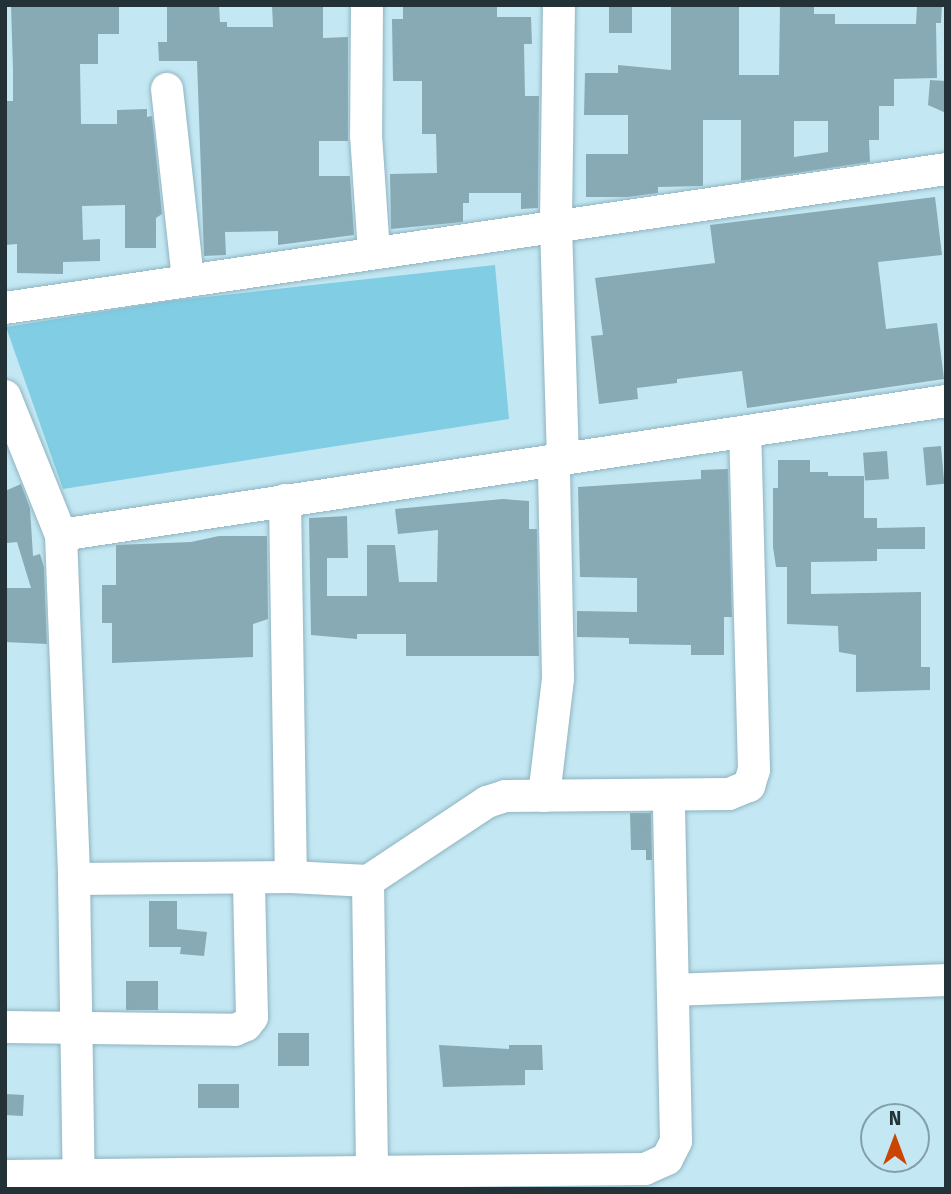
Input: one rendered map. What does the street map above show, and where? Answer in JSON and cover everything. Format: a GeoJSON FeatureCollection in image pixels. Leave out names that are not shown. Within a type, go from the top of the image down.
{"type":"FeatureCollection","features":[{"type":"Feature","properties":{"kind":"street"},"geometry":{"type":"LineString","coordinates":[[367,5],[366,135],[374,253]]}},
{"type":"Feature","properties":{"kind":"street"},"geometry":{"type":"LineString","coordinates":[[544,796],[558,678],[556,225],[559,5]]}},
{"type":"Feature","properties":{"kind":"street"},"geometry":{"type":"LineString","coordinates":[[167,89],[188,280]]}},
{"type":"Feature","properties":{"kind":"street"},"geometry":{"type":"LineString","coordinates":[[5,308],[946,169]]}},
{"type":"Feature","properties":{"kind":"street"},"geometry":{"type":"LineString","coordinates":[[5,397],[61,535],[74,878],[79,1181]]}},
{"type":"Feature","properties":{"kind":"street"},"geometry":{"type":"LineString","coordinates":[[61,535],[946,401]]}},
{"type":"Feature","properties":{"kind":"street"},"geometry":{"type":"LineString","coordinates":[[74,878],[249,880],[291,877],[368,881],[487,802],[505,796],[729,794],[749,786],[754,770],[745,432]]}},
{"type":"Feature","properties":{"kind":"street"},"geometry":{"type":"LineString","coordinates":[[285,500],[291,877]]}},
{"type":"Feature","properties":{"kind":"street"},"geometry":{"type":"LineString","coordinates":[[5,1175],[79,1181],[372,1170],[645,1169],[667,1159],[676,1141],[669,795]]}},
{"type":"Feature","properties":{"kind":"street"},"geometry":{"type":"LineString","coordinates":[[5,1027],[235,1030],[246,1025],[252,1017],[249,880]]}},
{"type":"Feature","properties":{"kind":"street"},"geometry":{"type":"LineString","coordinates":[[368,881],[372,1170]]}},
{"type":"Feature","properties":{"kind":"street"},"geometry":{"type":"LineString","coordinates":[[673,990],[946,980]]}},
{"type":"Feature","properties":{"kind":"shaded area"},"geometry":{"type":"Polygon","coordinates":[[[495,265],[509,419],[63,489],[6,327],[169,301],[495,265]]]}},
{"type":"Feature","properties":{"kind":"building"},"geometry":{"type":"Polygon","coordinates":[[[11,5],[119,5],[119,34],[98,34],[98,64],[80,64],[81,124],[117,124],[117,110],[147,109],[147,117],[152,116],[162,214],[156,218],[156,248],[125,248],[125,205],[82,206],[83,240],[100,239],[100,261],[63,262],[63,274],[17,273],[17,244],[5,245],[5,101],[13,101],[11,5]]]}},
{"type":"Feature","properties":{"kind":"building"},"geometry":{"type":"Polygon","coordinates":[[[167,5],[219,5],[220,22],[227,22],[227,27],[273,27],[272,5],[323,5],[323,38],[348,37],[348,141],[319,141],[319,176],[350,176],[354,235],[278,245],[278,231],[225,232],[226,255],[204,256],[197,61],[159,61],[158,42],[167,42],[167,5]]]}},
{"type":"Feature","properties":{"kind":"building"},"geometry":{"type":"Polygon","coordinates":[[[403,5],[497,5],[497,17],[531,17],[532,44],[524,44],[525,96],[539,96],[538,208],[521,209],[521,193],[469,193],[469,203],[463,203],[463,222],[391,229],[390,174],[437,173],[436,134],[422,134],[422,81],[393,81],[392,19],[403,19],[403,5]]]}},
{"type":"Feature","properties":{"kind":"building"},"geometry":{"type":"Polygon","coordinates":[[[609,5],[632,5],[632,33],[609,33],[609,5]]]}},
{"type":"Feature","properties":{"kind":"building"},"geometry":{"type":"Polygon","coordinates":[[[671,5],[739,5],[739,75],[779,75],[780,5],[814,5],[814,14],[835,14],[835,24],[916,24],[917,5],[942,5],[941,23],[936,23],[937,78],[894,79],[894,106],[879,106],[879,140],[869,140],[870,162],[741,181],[741,120],[703,120],[703,186],[658,187],[658,193],[628,197],[586,197],[586,154],[628,154],[628,115],[584,115],[585,73],[618,73],[618,65],[671,70],[671,5]],[[794,121],[794,157],[828,152],[828,121],[794,121]]]}},
{"type":"Feature","properties":{"kind":"building"},"geometry":{"type":"Polygon","coordinates":[[[930,80],[946,81],[946,113],[928,105],[930,80]]]}},
{"type":"Feature","properties":{"kind":"building"},"geometry":{"type":"Polygon","coordinates":[[[935,197],[942,255],[878,262],[886,329],[937,323],[944,379],[747,408],[742,371],[677,379],[677,383],[637,388],[638,399],[599,404],[591,336],[603,335],[595,278],[715,263],[710,225],[935,197]]]}},
{"type":"Feature","properties":{"kind":"building"},"geometry":{"type":"Polygon","coordinates":[[[941,446],[944,484],[926,485],[923,448],[941,446]]]}},
{"type":"Feature","properties":{"kind":"building"},"geometry":{"type":"Polygon","coordinates":[[[887,451],[889,479],[865,481],[863,453],[887,451]]]}},
{"type":"Feature","properties":{"kind":"building"},"geometry":{"type":"Polygon","coordinates":[[[778,460],[810,460],[810,472],[828,472],[828,476],[864,476],[864,518],[877,518],[877,528],[925,527],[925,549],[877,549],[877,561],[811,562],[811,594],[921,592],[921,667],[930,667],[930,690],[856,692],[856,655],[839,652],[838,626],[787,624],[787,567],[776,567],[773,547],[773,488],[778,488],[778,460]]]}},
{"type":"Feature","properties":{"kind":"building"},"geometry":{"type":"Polygon","coordinates":[[[728,469],[732,617],[724,617],[724,655],[691,655],[691,645],[629,644],[629,638],[577,637],[577,611],[637,612],[637,578],[580,577],[578,487],[701,479],[701,470],[728,469]]]}},
{"type":"Feature","properties":{"kind":"building"},"geometry":{"type":"Polygon","coordinates":[[[21,484],[30,508],[33,556],[40,554],[44,567],[47,644],[5,642],[5,588],[31,588],[17,542],[7,543],[5,491],[21,484]]]}},
{"type":"Feature","properties":{"kind":"building"},"geometry":{"type":"Polygon","coordinates":[[[503,499],[529,501],[529,529],[537,529],[539,656],[406,656],[406,634],[357,634],[357,639],[311,635],[309,518],[347,516],[348,558],[327,558],[327,596],[367,596],[367,545],[395,545],[399,582],[437,582],[438,530],[398,534],[395,509],[503,499]]]}},
{"type":"Feature","properties":{"kind":"building"},"geometry":{"type":"Polygon","coordinates":[[[219,536],[267,536],[268,619],[253,624],[253,657],[112,663],[112,623],[102,623],[102,585],[116,585],[116,545],[191,542],[219,536]]]}},
{"type":"Feature","properties":{"kind":"building"},"geometry":{"type":"Polygon","coordinates":[[[630,813],[651,813],[652,860],[646,860],[646,850],[631,850],[630,813]]]}},
{"type":"Feature","properties":{"kind":"building"},"geometry":{"type":"Polygon","coordinates":[[[149,901],[177,901],[177,929],[207,932],[204,956],[180,954],[181,947],[149,947],[149,901]]]}},
{"type":"Feature","properties":{"kind":"building"},"geometry":{"type":"Polygon","coordinates":[[[126,981],[158,981],[158,1010],[126,1010],[126,981]]]}},
{"type":"Feature","properties":{"kind":"building"},"geometry":{"type":"Polygon","coordinates":[[[278,1033],[309,1033],[309,1066],[278,1066],[278,1033]]]}},
{"type":"Feature","properties":{"kind":"building"},"geometry":{"type":"Polygon","coordinates":[[[439,1045],[509,1049],[509,1045],[542,1045],[543,1070],[525,1070],[525,1085],[443,1087],[439,1045]]]}},
{"type":"Feature","properties":{"kind":"building"},"geometry":{"type":"Polygon","coordinates":[[[198,1084],[239,1084],[239,1108],[198,1108],[198,1084]]]}},
{"type":"Feature","properties":{"kind":"building"},"geometry":{"type":"Polygon","coordinates":[[[5,1094],[24,1095],[23,1116],[5,1115],[5,1094]]]}}]}
